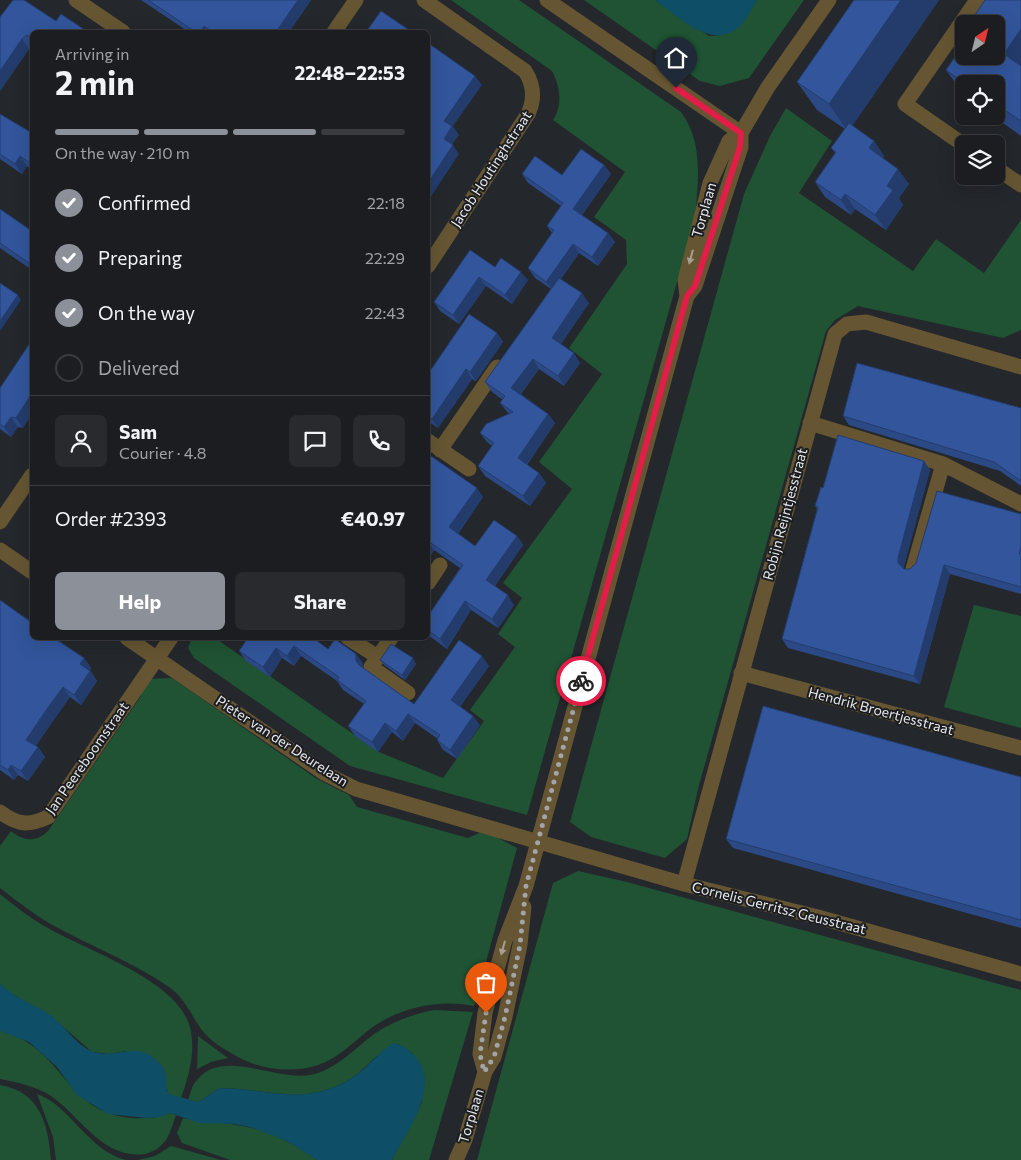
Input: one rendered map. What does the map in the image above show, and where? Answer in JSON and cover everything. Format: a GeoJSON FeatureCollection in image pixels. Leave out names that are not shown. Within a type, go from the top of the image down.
{"type":"FeatureCollection","features":[{"type":"Feature","properties":{"kind":"street"},"geometry":{"type":"LineString","coordinates":[[76,0],[120,30]]}},
{"type":"Feature","properties":{"kind":"street"},"geometry":{"type":"LineString","coordinates":[[335,30],[356,0]]}},
{"type":"Feature","properties":{"kind":"street","name":"Jacob Houtinghstraat"},"geometry":{"type":"LineString","coordinates":[[424,0],[525,71],[531,80],[533,97],[528,114],[430,263]]}},
{"type":"Feature","properties":{"kind":"street"},"geometry":{"type":"LineString","coordinates":[[547,0],[741,133]]}},
{"type":"Feature","properties":{"kind":"street","name":"Torplaan"},"geometry":{"type":"LineString","coordinates":[[456,1160],[465,1140],[484,1072],[480,1054],[486,1013],[505,940],[526,886],[687,296],[695,286],[701,268],[740,147],[741,133],[768,87],[829,0]]}},
{"type":"Feature","properties":{"kind":"street"},"geometry":{"type":"LineString","coordinates":[[955,139],[905,104],[977,0]]}},
{"type":"Feature","properties":{"kind":"street"},"geometry":{"type":"LineString","coordinates":[[1005,174],[1021,185]]}},
{"type":"Feature","properties":{"kind":"street","name":"Robijn Reijntjesstraat"},"geometry":{"type":"LineString","coordinates":[[684,884],[834,334],[847,324],[866,322],[1020,364]]}},
{"type":"Feature","properties":{"kind":"street"},"geometry":{"type":"LineString","coordinates":[[440,450],[508,351]]}},
{"type":"Feature","properties":{"kind":"street"},"geometry":{"type":"LineString","coordinates":[[810,423],[942,464],[1021,504]]}},
{"type":"Feature","properties":{"kind":"street"},"geometry":{"type":"LineString","coordinates":[[430,442],[469,469]]}},
{"type":"Feature","properties":{"kind":"street"},"geometry":{"type":"LineString","coordinates":[[914,569],[942,464]]}},
{"type":"Feature","properties":{"kind":"street"},"geometry":{"type":"LineString","coordinates":[[0,522],[30,477]]}},
{"type":"Feature","properties":{"kind":"street"},"geometry":{"type":"LineString","coordinates":[[0,550],[30,571]]}},
{"type":"Feature","properties":{"kind":"street"},"geometry":{"type":"LineString","coordinates":[[430,580],[440,565]]}},
{"type":"Feature","properties":{"kind":"street","name":"Pieter van der Deurelaan"},"geometry":{"type":"LineString","coordinates":[[131,640],[324,773],[345,784],[537,840]]}},
{"type":"Feature","properties":{"kind":"street"},"geometry":{"type":"LineString","coordinates":[[157,658],[170,640]]}},
{"type":"Feature","properties":{"kind":"street"},"geometry":{"type":"LineString","coordinates":[[351,640],[378,658]]}},
{"type":"Feature","properties":{"kind":"street"},"geometry":{"type":"LineString","coordinates":[[390,640],[371,667],[408,692]]}},
{"type":"Feature","properties":{"kind":"street","name":"Jan Peereboomstraat"},"geometry":{"type":"LineString","coordinates":[[0,812],[14,822],[34,823],[48,817],[157,658]]}},
{"type":"Feature","properties":{"kind":"street","name":"Hendrik Broertjesstraat"},"geometry":{"type":"LineString","coordinates":[[741,673],[1021,748]]}},
{"type":"Feature","properties":{"kind":"street","name":"Cornelis Gerritsz Geusstraat"},"geometry":{"type":"LineString","coordinates":[[537,840],[684,884],[818,917],[1021,974]]}},
{"type":"Feature","properties":{"kind":"green space"},"geometry":{"type":"Polygon","coordinates":[[[451,0],[519,0],[681,112],[693,137],[698,164],[698,177],[695,218],[527,815],[350,766],[194,658],[188,648],[191,640],[218,640],[379,752],[443,778],[484,721],[470,710],[515,647],[498,634],[522,598],[503,583],[572,489],[539,462],[602,374],[569,348],[627,264],[626,240],[594,217],[625,172],[553,120],[558,108],[559,95],[552,71],[451,0]]]}},
{"type":"Feature","properties":{"kind":"green space"},"geometry":{"type":"Polygon","coordinates":[[[584,0],[655,0],[709,36],[721,35],[739,26],[757,0],[804,0],[749,78],[720,86],[700,81],[584,0]]]}},
{"type":"Feature","properties":{"kind":"green space"},"geometry":{"type":"Polygon","coordinates":[[[786,108],[832,141],[799,193],[913,271],[936,239],[984,273],[1021,220],[1021,330],[1003,338],[858,306],[835,320],[826,331],[698,789],[687,839],[665,858],[591,837],[570,822],[744,194],[770,136],[786,108]]]}},
{"type":"Feature","properties":{"kind":"green space"},"geometry":{"type":"Polygon","coordinates":[[[974,605],[1021,616],[1021,728],[944,707],[974,605]]]}},
{"type":"Feature","properties":{"kind":"green space"},"geometry":{"type":"Polygon","coordinates":[[[172,678],[317,779],[349,795],[357,807],[468,838],[479,833],[493,835],[517,848],[474,1006],[434,1004],[407,1010],[382,1021],[333,1058],[318,1065],[290,1070],[261,1066],[221,1047],[205,1034],[184,1001],[175,991],[156,978],[49,923],[0,888],[0,846],[11,831],[25,839],[34,839],[48,831],[141,696],[140,689],[146,679],[172,678]]]}},
{"type":"Feature","properties":{"kind":"green space"},"geometry":{"type":"Polygon","coordinates":[[[578,871],[627,882],[1021,990],[1021,1160],[477,1160],[553,883],[578,871]]]}},
{"type":"Feature","properties":{"kind":"green space"},"geometry":{"type":"Polygon","coordinates":[[[0,894],[28,916],[46,927],[127,967],[148,980],[166,993],[180,1008],[189,1024],[192,1043],[191,1062],[181,1098],[169,1095],[167,1089],[126,1051],[109,1054],[92,1052],[52,1017],[7,991],[0,983],[0,894]]]}},
{"type":"Feature","properties":{"kind":"green space"},"geometry":{"type":"Polygon","coordinates":[[[434,1010],[473,1012],[429,1160],[392,1160],[422,1102],[412,1053],[398,1044],[379,1054],[352,1078],[335,1087],[319,1092],[287,1094],[220,1088],[198,1102],[188,1100],[195,1082],[208,1071],[220,1067],[235,1066],[296,1076],[310,1075],[328,1069],[374,1034],[395,1022],[434,1010]]]}},
{"type":"Feature","properties":{"kind":"green space"},"geometry":{"type":"Polygon","coordinates":[[[0,1031],[21,1039],[38,1050],[77,1092],[92,1104],[109,1113],[132,1118],[156,1117],[170,1113],[176,1115],[172,1128],[163,1144],[145,1154],[130,1154],[117,1150],[104,1144],[93,1135],[62,1104],[51,1096],[33,1087],[0,1079],[0,1031]]]}},
{"type":"Feature","properties":{"kind":"green space"},"geometry":{"type":"Polygon","coordinates":[[[198,1036],[228,1058],[211,1062],[197,1069],[198,1036]]]}},
{"type":"Feature","properties":{"kind":"green space"},"geometry":{"type":"Polygon","coordinates":[[[0,1085],[24,1094],[33,1102],[44,1122],[50,1146],[51,1160],[0,1160],[0,1085]]]}},
{"type":"Feature","properties":{"kind":"green space"},"geometry":{"type":"Polygon","coordinates":[[[37,1094],[59,1108],[100,1147],[112,1155],[126,1160],[56,1160],[53,1137],[37,1094]]]}},
{"type":"Feature","properties":{"kind":"green space"},"geometry":{"type":"Polygon","coordinates":[[[183,1118],[247,1127],[268,1133],[288,1142],[317,1160],[230,1160],[182,1143],[177,1133],[183,1118]]]}},
{"type":"Feature","properties":{"kind":"green space"},"geometry":{"type":"Polygon","coordinates":[[[171,1146],[221,1160],[138,1160],[155,1156],[171,1146]]]}},
{"type":"Feature","properties":{"kind":"water"},"geometry":{"type":"Polygon","coordinates":[[[655,0],[757,0],[740,26],[729,33],[718,35],[696,29],[655,0]]]}},
{"type":"Feature","properties":{"kind":"water"},"geometry":{"type":"Polygon","coordinates":[[[0,983],[12,994],[54,1018],[76,1041],[91,1051],[107,1054],[131,1051],[147,1053],[164,1069],[169,1094],[198,1102],[220,1088],[287,1094],[319,1092],[335,1087],[352,1078],[393,1043],[406,1048],[416,1057],[423,1069],[425,1082],[423,1096],[419,1110],[392,1160],[317,1160],[287,1141],[250,1127],[234,1124],[199,1123],[170,1113],[160,1117],[146,1118],[108,1114],[77,1095],[57,1067],[29,1042],[0,1031],[0,983]]]}},
{"type":"Feature","properties":{"kind":"building"},"geometry":{"type":"Polygon","coordinates":[[[13,0],[24,0],[56,21],[61,14],[85,30],[30,30],[30,37],[27,35],[22,39],[0,71],[0,17],[13,0]]]}},
{"type":"Feature","properties":{"kind":"building"},"geometry":{"type":"Polygon","coordinates":[[[148,0],[298,0],[277,30],[210,30],[204,26],[201,30],[193,30],[148,0]]]}},
{"type":"Feature","properties":{"kind":"building"},"geometry":{"type":"Polygon","coordinates":[[[854,0],[901,0],[829,104],[797,82],[854,0]]]}},
{"type":"Feature","properties":{"kind":"building"},"geometry":{"type":"Polygon","coordinates":[[[985,0],[1021,0],[1021,29],[1005,53],[1005,15],[975,15],[985,0]]]}},
{"type":"Feature","properties":{"kind":"building"},"geometry":{"type":"Polygon","coordinates":[[[381,11],[409,30],[367,30],[381,11]]]}},
{"type":"Feature","properties":{"kind":"building"},"geometry":{"type":"Polygon","coordinates":[[[430,44],[475,76],[444,121],[452,126],[444,139],[453,145],[430,180],[430,44]]]}},
{"type":"Feature","properties":{"kind":"building"},"geometry":{"type":"Polygon","coordinates":[[[1005,55],[1021,66],[1021,121],[1005,110],[1005,75],[955,76],[946,70],[955,57],[955,65],[1005,65],[1005,55]]]}},
{"type":"Feature","properties":{"kind":"building"},"geometry":{"type":"Polygon","coordinates":[[[0,114],[30,132],[30,163],[20,156],[15,164],[0,154],[0,114]]]}},
{"type":"Feature","properties":{"kind":"building"},"geometry":{"type":"Polygon","coordinates":[[[849,123],[874,141],[869,148],[898,169],[887,186],[893,190],[875,215],[845,194],[841,200],[815,182],[836,152],[831,148],[849,123]]]}},
{"type":"Feature","properties":{"kind":"building"},"geometry":{"type":"Polygon","coordinates":[[[581,149],[604,165],[573,209],[608,233],[592,257],[573,244],[546,282],[528,268],[554,230],[547,226],[563,203],[522,174],[535,156],[562,175],[581,149]]]}},
{"type":"Feature","properties":{"kind":"building"},"geometry":{"type":"Polygon","coordinates":[[[0,209],[30,230],[30,264],[0,243],[0,209]]]}},
{"type":"Feature","properties":{"kind":"building"},"geometry":{"type":"Polygon","coordinates":[[[470,250],[495,267],[501,258],[521,272],[505,295],[479,277],[453,315],[434,302],[470,250]]]}},
{"type":"Feature","properties":{"kind":"building"},"geometry":{"type":"Polygon","coordinates":[[[559,278],[582,293],[552,338],[574,353],[558,376],[533,359],[511,388],[548,414],[518,458],[539,473],[523,496],[478,466],[494,443],[480,433],[486,424],[513,412],[500,403],[505,396],[485,382],[559,278]]]}},
{"type":"Feature","properties":{"kind":"building"},"geometry":{"type":"Polygon","coordinates":[[[0,283],[18,295],[0,321],[0,283]]]}},
{"type":"Feature","properties":{"kind":"building"},"geometry":{"type":"Polygon","coordinates":[[[469,314],[497,333],[470,372],[466,369],[432,419],[430,418],[430,371],[469,314]]]}},
{"type":"Feature","properties":{"kind":"building"},"geometry":{"type":"Polygon","coordinates":[[[30,343],[30,396],[16,418],[11,417],[4,427],[0,424],[0,388],[30,343]]]}},
{"type":"Feature","properties":{"kind":"building"},"geometry":{"type":"Polygon","coordinates":[[[857,363],[1021,408],[1021,481],[994,462],[843,416],[857,363]]]}},
{"type":"Feature","properties":{"kind":"building"},"geometry":{"type":"Polygon","coordinates":[[[838,435],[924,461],[898,558],[898,563],[904,569],[910,569],[916,563],[937,491],[1021,514],[1021,547],[1019,554],[1021,554],[1021,587],[944,565],[914,676],[782,639],[818,507],[815,506],[821,487],[823,488],[838,435]]]}},
{"type":"Feature","properties":{"kind":"building"},"geometry":{"type":"Polygon","coordinates":[[[430,455],[477,488],[449,527],[475,546],[494,520],[517,536],[486,580],[508,595],[492,619],[465,601],[440,639],[430,632],[430,613],[463,565],[430,542],[430,455]]]}},
{"type":"Feature","properties":{"kind":"building"},"geometry":{"type":"Polygon","coordinates":[[[0,600],[30,622],[30,640],[57,640],[84,658],[80,664],[90,671],[74,695],[63,687],[44,713],[26,740],[38,747],[21,771],[11,765],[8,770],[0,765],[0,600]]]}},
{"type":"Feature","properties":{"kind":"building"},"geometry":{"type":"Polygon","coordinates":[[[247,640],[316,640],[328,649],[334,640],[336,640],[356,654],[356,661],[359,665],[414,704],[459,640],[482,656],[451,700],[473,716],[450,750],[437,740],[440,735],[408,714],[396,731],[385,723],[372,742],[348,726],[366,701],[337,680],[339,677],[294,646],[287,656],[276,648],[263,667],[239,651],[247,640]]]}},
{"type":"Feature","properties":{"kind":"building"},"geometry":{"type":"Polygon","coordinates":[[[391,644],[413,658],[402,675],[380,660],[391,644]]]}},
{"type":"Feature","properties":{"kind":"building"},"geometry":{"type":"Polygon","coordinates":[[[763,706],[1021,777],[1021,920],[726,839],[763,706]]]}},
{"type":"Feature","properties":{"kind":"way so far"},"geometry":{"type":"LineString","coordinates":[[486,1013],[480,1054],[484,1072],[494,1057],[505,1017],[520,945],[526,886],[581,681]]}},
{"type":"Feature","properties":{"kind":"route"},"geometry":{"type":"LineString","coordinates":[[581,681],[687,296],[695,286],[740,147],[741,133],[676,88]]}}]}
